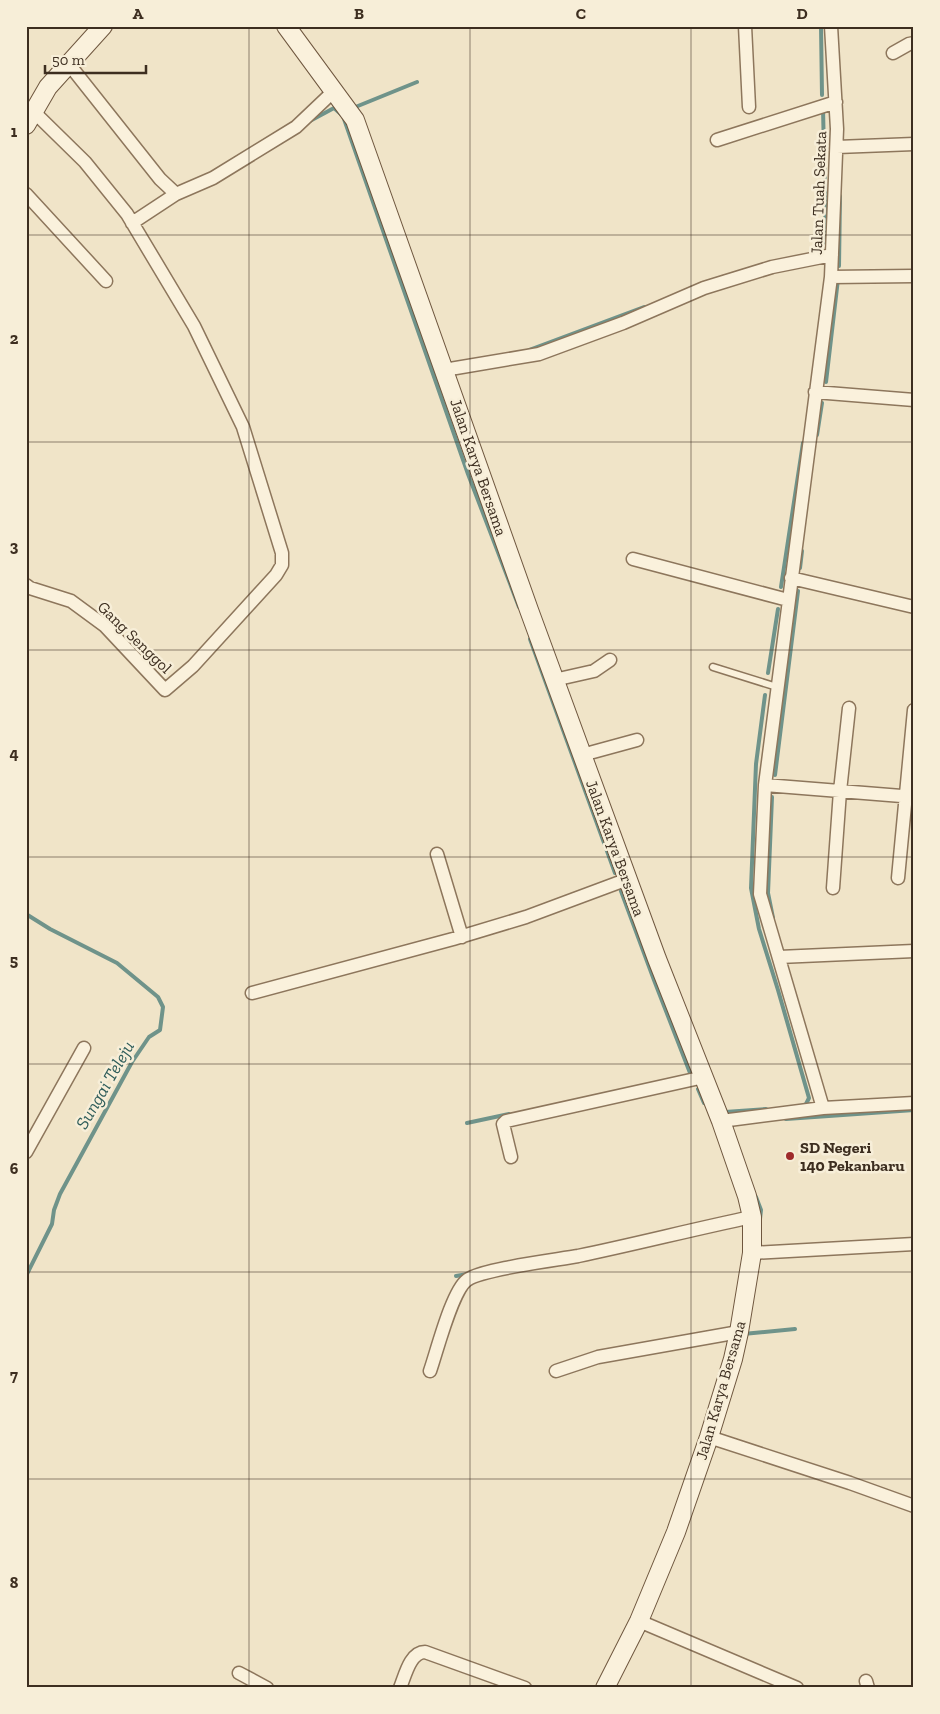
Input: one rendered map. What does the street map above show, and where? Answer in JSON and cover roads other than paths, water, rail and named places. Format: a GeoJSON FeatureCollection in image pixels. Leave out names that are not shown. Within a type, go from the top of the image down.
{"type":"FeatureCollection","features":[{"type":"Feature","properties":{"kind":"street"},"geometry":{"type":"LineString","coordinates":[[103,26],[48,87],[30,118],[85,162],[132,223],[176,194],[219,174],[296,127],[335,90]]}},
{"type":"Feature","properties":{"kind":"street","name":"Jalan Karya Bersama"},"geometry":{"type":"LineString","coordinates":[[286,26],[335,90],[355,120],[554,680],[657,959],[721,1121],[748,1196],[752,1217],[752,1253],[739,1332],[732,1359],[709,1437],[676,1532],[639,1621],[605,1688]]}},
{"type":"Feature","properties":{"kind":"street"},"geometry":{"type":"LineString","coordinates":[[744,26],[749,107]]}},
{"type":"Feature","properties":{"kind":"street","name":"Jalan Tuah Sekata"},"geometry":{"type":"LineString","coordinates":[[831,26],[837,147],[830,277],[914,276]]}},
{"type":"Feature","properties":{"kind":"street"},"geometry":{"type":"LineString","coordinates":[[893,53],[914,43]]}},
{"type":"Feature","properties":{"kind":"street"},"geometry":{"type":"LineString","coordinates":[[68,63],[160,179],[176,194]]}},
{"type":"Feature","properties":{"kind":"street"},"geometry":{"type":"LineString","coordinates":[[717,140],[836,102]]}},
{"type":"Feature","properties":{"kind":"street"},"geometry":{"type":"LineString","coordinates":[[837,147],[914,144]]}},
{"type":"Feature","properties":{"kind":"street"},"geometry":{"type":"LineString","coordinates":[[26,194],[106,281]]}},
{"type":"Feature","properties":{"kind":"street","name":"Gang Senggol"},"geometry":{"type":"LineString","coordinates":[[26,586],[71,601],[98,621],[165,690],[193,666],[276,575],[282,565],[282,553],[243,427],[194,326],[132,223]]}},
{"type":"Feature","properties":{"kind":"street"},"geometry":{"type":"LineString","coordinates":[[444,370],[539,354],[623,323],[704,288],[772,267],[832,255]]}},
{"type":"Feature","properties":{"kind":"street"},"geometry":{"type":"LineString","coordinates":[[823,1108],[760,894],[765,785],[830,277]]}},
{"type":"Feature","properties":{"kind":"street"},"geometry":{"type":"LineString","coordinates":[[815,392],[914,400]]}},
{"type":"Feature","properties":{"kind":"street"},"geometry":{"type":"LineString","coordinates":[[633,559],[788,600]]}},
{"type":"Feature","properties":{"kind":"street"},"geometry":{"type":"LineString","coordinates":[[791,578],[914,607]]}},
{"type":"Feature","properties":{"kind":"street"},"geometry":{"type":"LineString","coordinates":[[554,680],[594,671],[610,660]]}},
{"type":"Feature","properties":{"kind":"street"},"geometry":{"type":"LineString","coordinates":[[833,888],[848,708]]}},
{"type":"Feature","properties":{"kind":"street"},"geometry":{"type":"LineString","coordinates":[[898,878],[909,796],[914,710]]}},
{"type":"Feature","properties":{"kind":"street"},"geometry":{"type":"LineString","coordinates":[[582,755],[637,740]]}},
{"type":"Feature","properties":{"kind":"street"},"geometry":{"type":"LineString","coordinates":[[765,785],[909,796]]}},
{"type":"Feature","properties":{"kind":"street"},"geometry":{"type":"LineString","coordinates":[[437,854],[462,937]]}},
{"type":"Feature","properties":{"kind":"street"},"geometry":{"type":"LineString","coordinates":[[252,993],[462,937],[535,914],[628,879]]}},
{"type":"Feature","properties":{"kind":"street"},"geometry":{"type":"LineString","coordinates":[[779,957],[914,951]]}},
{"type":"Feature","properties":{"kind":"street"},"geometry":{"type":"LineString","coordinates":[[26,1152],[84,1048]]}},
{"type":"Feature","properties":{"kind":"street"},"geometry":{"type":"LineString","coordinates":[[511,1157],[503,1125],[506,1121],[704,1077]]}},
{"type":"Feature","properties":{"kind":"street"},"geometry":{"type":"LineString","coordinates":[[721,1121],[823,1108],[914,1103]]}},
{"type":"Feature","properties":{"kind":"street"},"geometry":{"type":"LineString","coordinates":[[430,1370],[457,1291],[467,1280],[478,1275],[500,1270],[580,1255],[752,1217]]}},
{"type":"Feature","properties":{"kind":"street"},"geometry":{"type":"LineString","coordinates":[[752,1253],[914,1244]]}},
{"type":"Feature","properties":{"kind":"street"},"geometry":{"type":"LineString","coordinates":[[556,1371],[598,1357],[739,1332]]}},
{"type":"Feature","properties":{"kind":"street"},"geometry":{"type":"LineString","coordinates":[[709,1437],[914,1506]]}},
{"type":"Feature","properties":{"kind":"street"},"geometry":{"type":"LineString","coordinates":[[639,1621],[798,1688]]}},
{"type":"Feature","properties":{"kind":"street"},"geometry":{"type":"LineString","coordinates":[[400,1688],[414,1657],[419,1652],[425,1652],[525,1688]]}},
{"type":"Feature","properties":{"kind":"street"},"geometry":{"type":"LineString","coordinates":[[239,1673],[267,1688]]}},
{"type":"Feature","properties":{"kind":"lane"},"geometry":{"type":"LineString","coordinates":[[713,667],[777,687]]}},
{"type":"Feature","properties":{"kind":"waterway"},"geometry":{"type":"LineString","coordinates":[[821,26],[822,95]]}},
{"type":"Feature","properties":{"kind":"waterway"},"geometry":{"type":"LineString","coordinates":[[353,108],[417,82]]}},
{"type":"Feature","properties":{"kind":"waterway"},"geometry":{"type":"LineString","coordinates":[[308,122],[334,108],[343,116],[468,474],[519,607]]}},
{"type":"Feature","properties":{"kind":"waterway"},"geometry":{"type":"LineString","coordinates":[[823,108],[826,243]]}},
{"type":"Feature","properties":{"kind":"waterway"},"geometry":{"type":"LineString","coordinates":[[839,266],[840,196]]}},
{"type":"Feature","properties":{"kind":"waterway"},"geometry":{"type":"LineString","coordinates":[[826,382],[838,279]]}},
{"type":"Feature","properties":{"kind":"waterway"},"geometry":{"type":"LineString","coordinates":[[529,350],[644,307]]}},
{"type":"Feature","properties":{"kind":"waterway"},"geometry":{"type":"LineString","coordinates":[[817,435],[822,403]]}},
{"type":"Feature","properties":{"kind":"waterway"},"geometry":{"type":"LineString","coordinates":[[781,587],[803,443]]}},
{"type":"Feature","properties":{"kind":"waterway"},"geometry":{"type":"LineString","coordinates":[[800,568],[802,551]]}},
{"type":"Feature","properties":{"kind":"waterway"},"geometry":{"type":"LineString","coordinates":[[775,775],[798,591]]}},
{"type":"Feature","properties":{"kind":"waterway"},"geometry":{"type":"LineString","coordinates":[[768,673],[778,609]]}},
{"type":"Feature","properties":{"kind":"waterway"},"geometry":{"type":"LineString","coordinates":[[530,639],[615,873]]}},
{"type":"Feature","properties":{"kind":"waterway"},"geometry":{"type":"LineString","coordinates":[[765,695],[756,764],[751,888],[759,929],[809,1098],[805,1106],[803,1106]]}},
{"type":"Feature","properties":{"kind":"waterway"},"geometry":{"type":"LineString","coordinates":[[772,797],[768,893],[773,918]]}},
{"type":"Feature","properties":{"kind":"waterway"},"geometry":{"type":"LineString","coordinates":[[621,891],[692,1078]]}},
{"type":"Feature","properties":{"kind":"waterway","name":"Sungai Teleju"},"geometry":{"type":"LineString","coordinates":[[26,914],[50,929],[117,963],[158,997],[163,1007],[160,1030],[149,1037],[132,1062],[60,1194],[54,1210],[52,1224],[26,1276]]}},
{"type":"Feature","properties":{"kind":"waterway"},"geometry":{"type":"LineString","coordinates":[[698,1089],[704,1103]]}},
{"type":"Feature","properties":{"kind":"waterway"},"geometry":{"type":"LineString","coordinates":[[725,1110],[725,1112],[766,1109]]}},
{"type":"Feature","properties":{"kind":"waterway"},"geometry":{"type":"LineString","coordinates":[[786,1119],[914,1110]]}},
{"type":"Feature","properties":{"kind":"waterway"},"geometry":{"type":"LineString","coordinates":[[467,1123],[509,1114]]}},
{"type":"Feature","properties":{"kind":"waterway"},"geometry":{"type":"LineString","coordinates":[[756,1197],[761,1210],[760,1219]]}},
{"type":"Feature","properties":{"kind":"waterway"},"geometry":{"type":"LineString","coordinates":[[456,1276],[468,1274]]}},
{"type":"Feature","properties":{"kind":"waterway"},"geometry":{"type":"LineString","coordinates":[[743,1334],[795,1329]]}},
{"type":"Feature","properties":{"kind":"place","name":"SD Negeri 140 Pekanbaru"},"geometry":{"type":"Point","coordinates":[790,1156]}}]}
